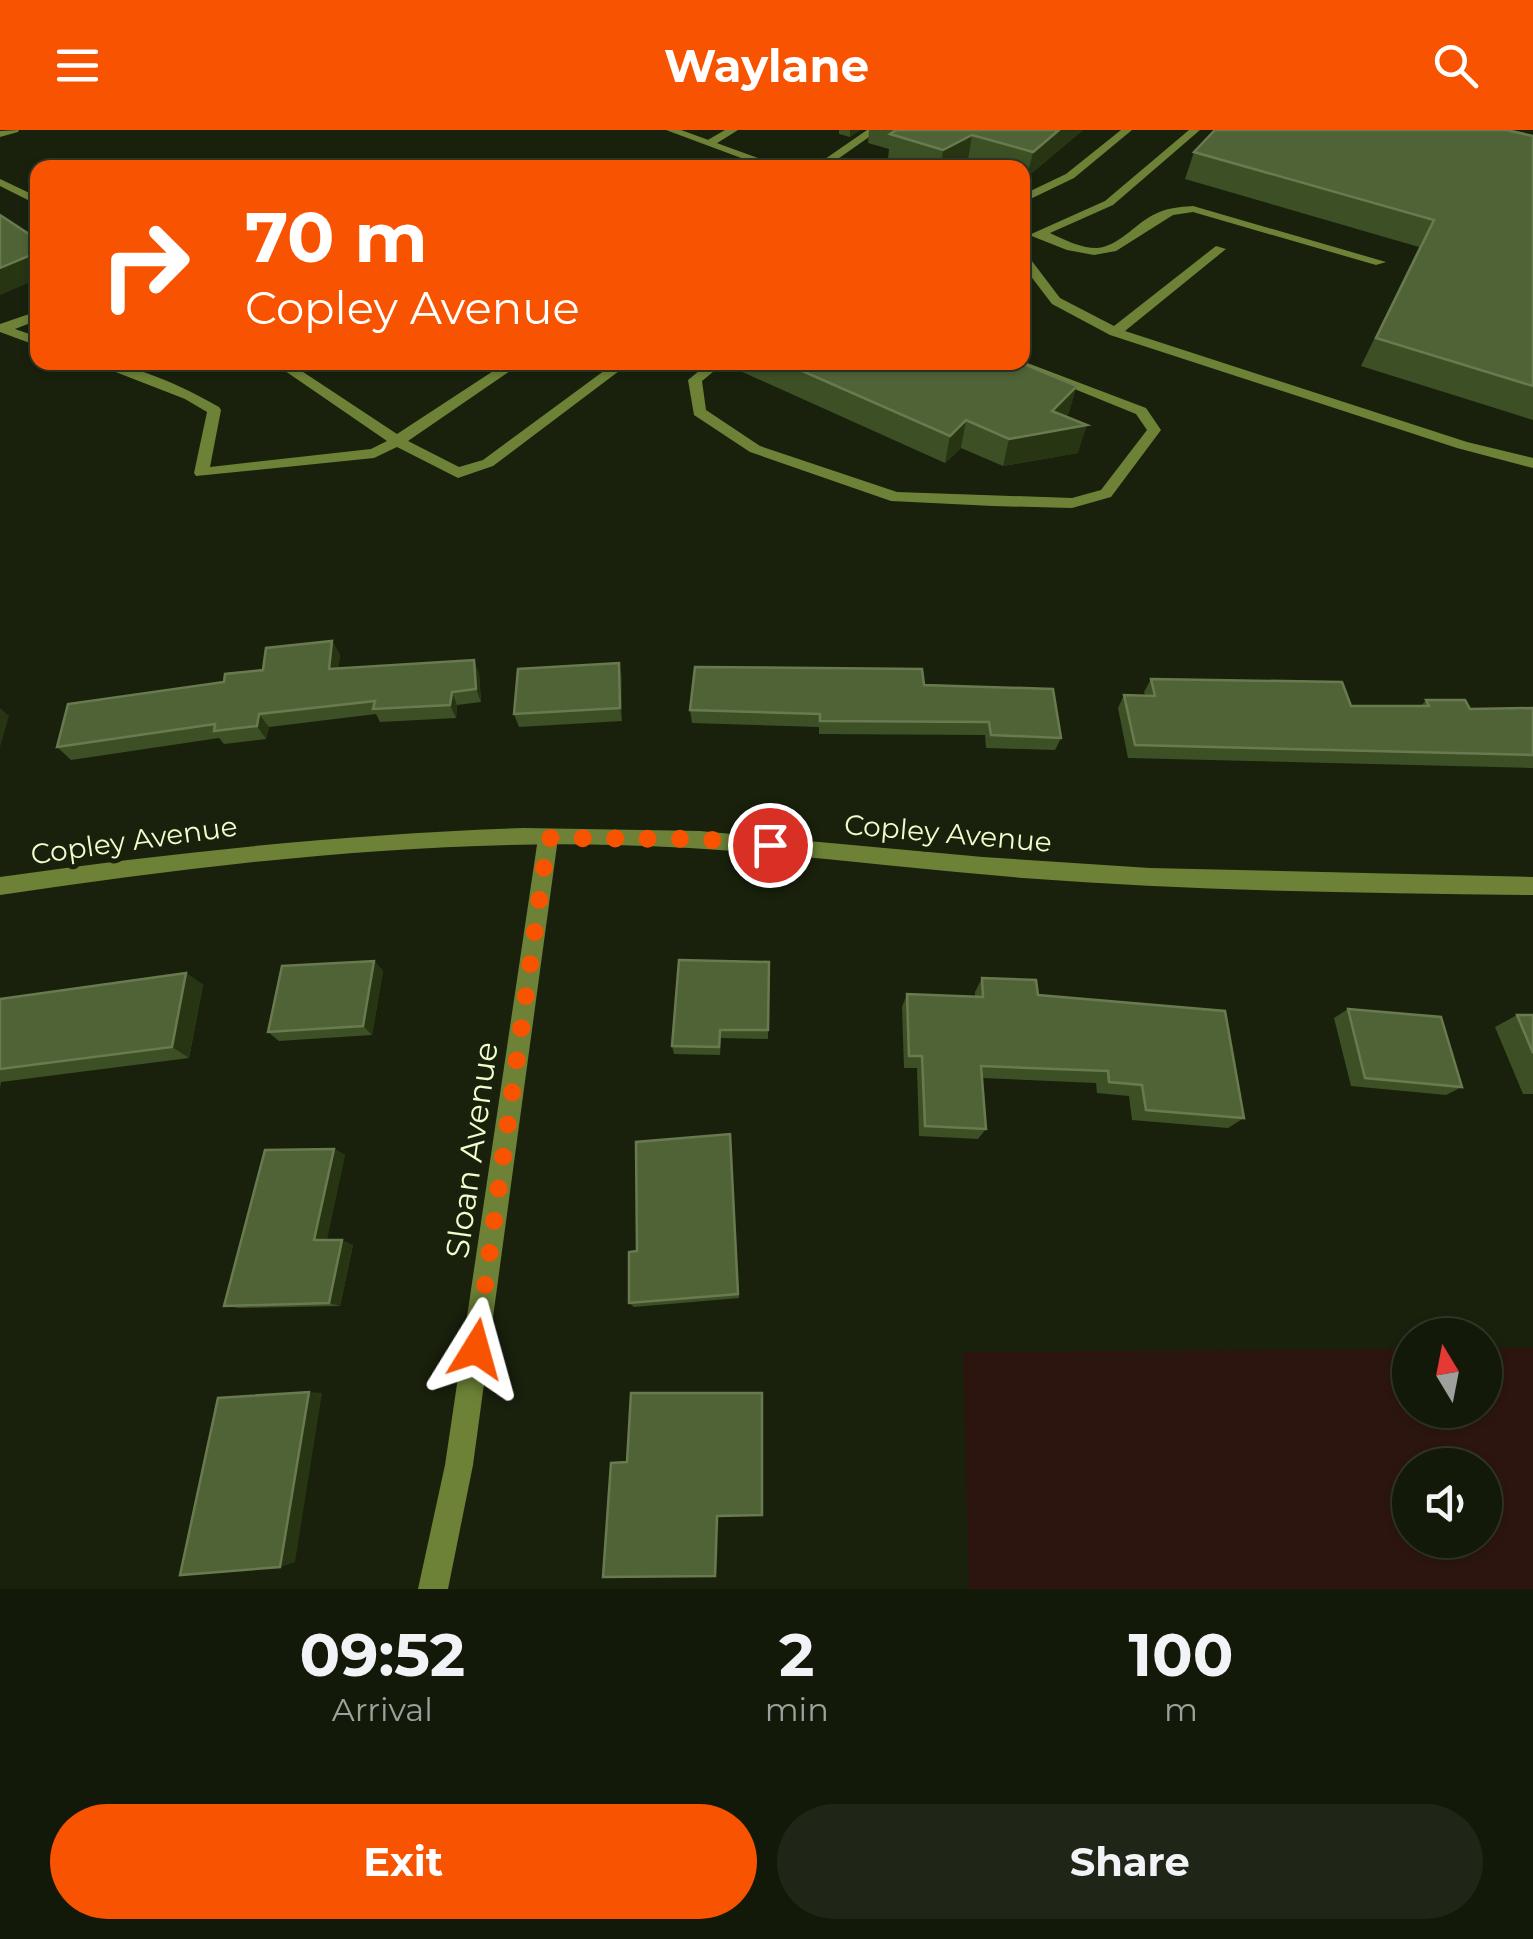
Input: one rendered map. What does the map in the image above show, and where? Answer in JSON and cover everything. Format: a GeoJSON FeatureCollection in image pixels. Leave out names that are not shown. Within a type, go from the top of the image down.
{"type":"FeatureCollection","features":[{"type":"Feature","properties":{"kind":"street"},"geometry":{"type":"LineString","coordinates":[[0,134],[14,130]]}},
{"type":"Feature","properties":{"kind":"street"},"geometry":{"type":"LineString","coordinates":[[672,130],[758,160]]}},
{"type":"Feature","properties":{"kind":"street"},"geometry":{"type":"LineString","coordinates":[[710,143],[733,130]]}},
{"type":"Feature","properties":{"kind":"street"},"geometry":{"type":"LineString","coordinates":[[829,160],[874,130]]}},
{"type":"Feature","properties":{"kind":"street"},"geometry":{"type":"LineString","coordinates":[[1030,196],[1070,176],[1127,130]]}},
{"type":"Feature","properties":{"kind":"street"},"geometry":{"type":"LineString","coordinates":[[1030,237],[1108,203],[1194,130]]}},
{"type":"Feature","properties":{"kind":"street"},"geometry":{"type":"LineString","coordinates":[[2,187],[30,199]]}},
{"type":"Feature","properties":{"kind":"street"},"geometry":{"type":"LineString","coordinates":[[1041,232],[1072,250],[1106,251],[1168,212],[1193,209],[1380,262]]}},
{"type":"Feature","properties":{"kind":"street"},"geometry":{"type":"LineString","coordinates":[[1115,332],[1220,249]]}},
{"type":"Feature","properties":{"kind":"street"},"geometry":{"type":"LineString","coordinates":[[1030,268],[1056,301],[1115,332],[1462,445],[1533,463]]}},
{"type":"Feature","properties":{"kind":"street"},"geometry":{"type":"LineString","coordinates":[[1,329],[30,318]]}},
{"type":"Feature","properties":{"kind":"street"},"geometry":{"type":"LineString","coordinates":[[1,329],[30,339]]}},
{"type":"Feature","properties":{"kind":"street"},"geometry":{"type":"LineString","coordinates":[[707,370],[694,380],[698,412],[756,449],[896,497],[1072,503],[1106,494],[1154,430],[1140,412],[1030,368]]}},
{"type":"Feature","properties":{"kind":"street"},"geometry":{"type":"LineString","coordinates":[[118,370],[190,396],[214,410],[201,473],[374,453],[505,370]]}},
{"type":"Feature","properties":{"kind":"street"},"geometry":{"type":"LineString","coordinates":[[290,370],[397,441],[458,473],[488,463],[615,370]]}},
{"type":"Feature","properties":{"kind":"street","name":"Copley Avenue"},"geometry":{"type":"LineString","coordinates":[[0,886],[278,849],[548,838],[699,839],[1024,869],[1333,884],[1533,886]]}},
{"type":"Feature","properties":{"kind":"street","name":"Sloan Avenue"},"geometry":{"type":"LineString","coordinates":[[433,1589],[459,1465],[548,838]]}},
{"type":"Feature","properties":{"kind":"shaded area"},"geometry":{"type":"Polygon","coordinates":[[[1502,1348],[1533,1348],[1533,1589],[969,1589],[963,1352],[1392,1349],[1392,1428],[1502,1428],[1502,1348]]]}},
{"type":"Feature","properties":{"kind":"building"},"geometry":{"type":"Polygon","coordinates":[[[896,130],[1059,130],[1033,152],[972,135],[943,150],[890,134],[896,130]]]}},
{"type":"Feature","properties":{"kind":"building"},"geometry":{"type":"Polygon","coordinates":[[[1215,130],[1507,130],[1533,136],[1533,386],[1376,338],[1434,220],[1194,152],[1215,130]]]}},
{"type":"Feature","properties":{"kind":"building"},"geometry":{"type":"Polygon","coordinates":[[[0,215],[30,235],[30,255],[0,268],[0,215]]]}},
{"type":"Feature","properties":{"kind":"building"},"geometry":{"type":"Polygon","coordinates":[[[1030,367],[1077,386],[1052,411],[1087,425],[1009,439],[966,420],[950,436],[800,370],[1030,370],[1030,367]]]}},
{"type":"Feature","properties":{"kind":"building"},"geometry":{"type":"Polygon","coordinates":[[[332,641],[329,669],[474,660],[476,689],[452,692],[450,705],[373,709],[375,701],[259,714],[257,726],[214,731],[215,724],[57,747],[68,704],[224,682],[225,674],[263,670],[266,648],[332,641]]]}},
{"type":"Feature","properties":{"kind":"building"},"geometry":{"type":"Polygon","coordinates":[[[619,663],[620,708],[514,714],[518,669],[619,663]]]}},
{"type":"Feature","properties":{"kind":"building"},"geometry":{"type":"Polygon","coordinates":[[[695,667],[922,669],[924,685],[1053,689],[1061,738],[991,735],[989,722],[820,721],[820,714],[690,710],[695,667]]]}},
{"type":"Feature","properties":{"kind":"building"},"geometry":{"type":"Polygon","coordinates":[[[1151,679],[1342,682],[1351,706],[1429,706],[1426,700],[1465,700],[1470,709],[1533,708],[1533,755],[1135,745],[1124,695],[1155,696],[1151,679]]]}},
{"type":"Feature","properties":{"kind":"building"},"geometry":{"type":"Polygon","coordinates":[[[679,960],[769,962],[768,1030],[720,1030],[719,1047],[672,1046],[679,960]]]}},
{"type":"Feature","properties":{"kind":"building"},"geometry":{"type":"Polygon","coordinates":[[[374,961],[363,1026],[268,1032],[282,966],[374,961]]]}},
{"type":"Feature","properties":{"kind":"building"},"geometry":{"type":"Polygon","coordinates":[[[186,973],[172,1047],[0,1069],[0,999],[186,973]]]}},
{"type":"Feature","properties":{"kind":"building"},"geometry":{"type":"Polygon","coordinates":[[[982,978],[1036,980],[1038,995],[1225,1011],[1244,1118],[1146,1110],[1142,1085],[1109,1082],[1108,1071],[981,1066],[986,1129],[925,1126],[922,1056],[909,1056],[907,994],[983,997],[982,978]]]}},
{"type":"Feature","properties":{"kind":"building"},"geometry":{"type":"Polygon","coordinates":[[[1348,1009],[1441,1017],[1462,1087],[1365,1078],[1348,1009]]]}},
{"type":"Feature","properties":{"kind":"building"},"geometry":{"type":"Polygon","coordinates":[[[1517,1015],[1533,1015],[1533,1053],[1517,1015]]]}},
{"type":"Feature","properties":{"kind":"building"},"geometry":{"type":"Polygon","coordinates":[[[730,1134],[738,1294],[629,1303],[629,1252],[637,1251],[636,1142],[730,1134]]]}},
{"type":"Feature","properties":{"kind":"building"},"geometry":{"type":"Polygon","coordinates":[[[334,1149],[314,1240],[342,1240],[329,1303],[224,1306],[265,1150],[334,1149]]]}},
{"type":"Feature","properties":{"kind":"building"},"geometry":{"type":"Polygon","coordinates":[[[309,1392],[280,1567],[180,1575],[218,1398],[309,1392]]]}},
{"type":"Feature","properties":{"kind":"building"},"geometry":{"type":"Polygon","coordinates":[[[631,1393],[762,1393],[762,1515],[717,1516],[715,1576],[603,1577],[611,1463],[627,1462],[631,1393]]]}},
{"type":"Feature","properties":{"kind":"route"},"geometry":{"type":"LineString","coordinates":[[476,1349],[548,838],[699,839],[770,845]]}}]}
